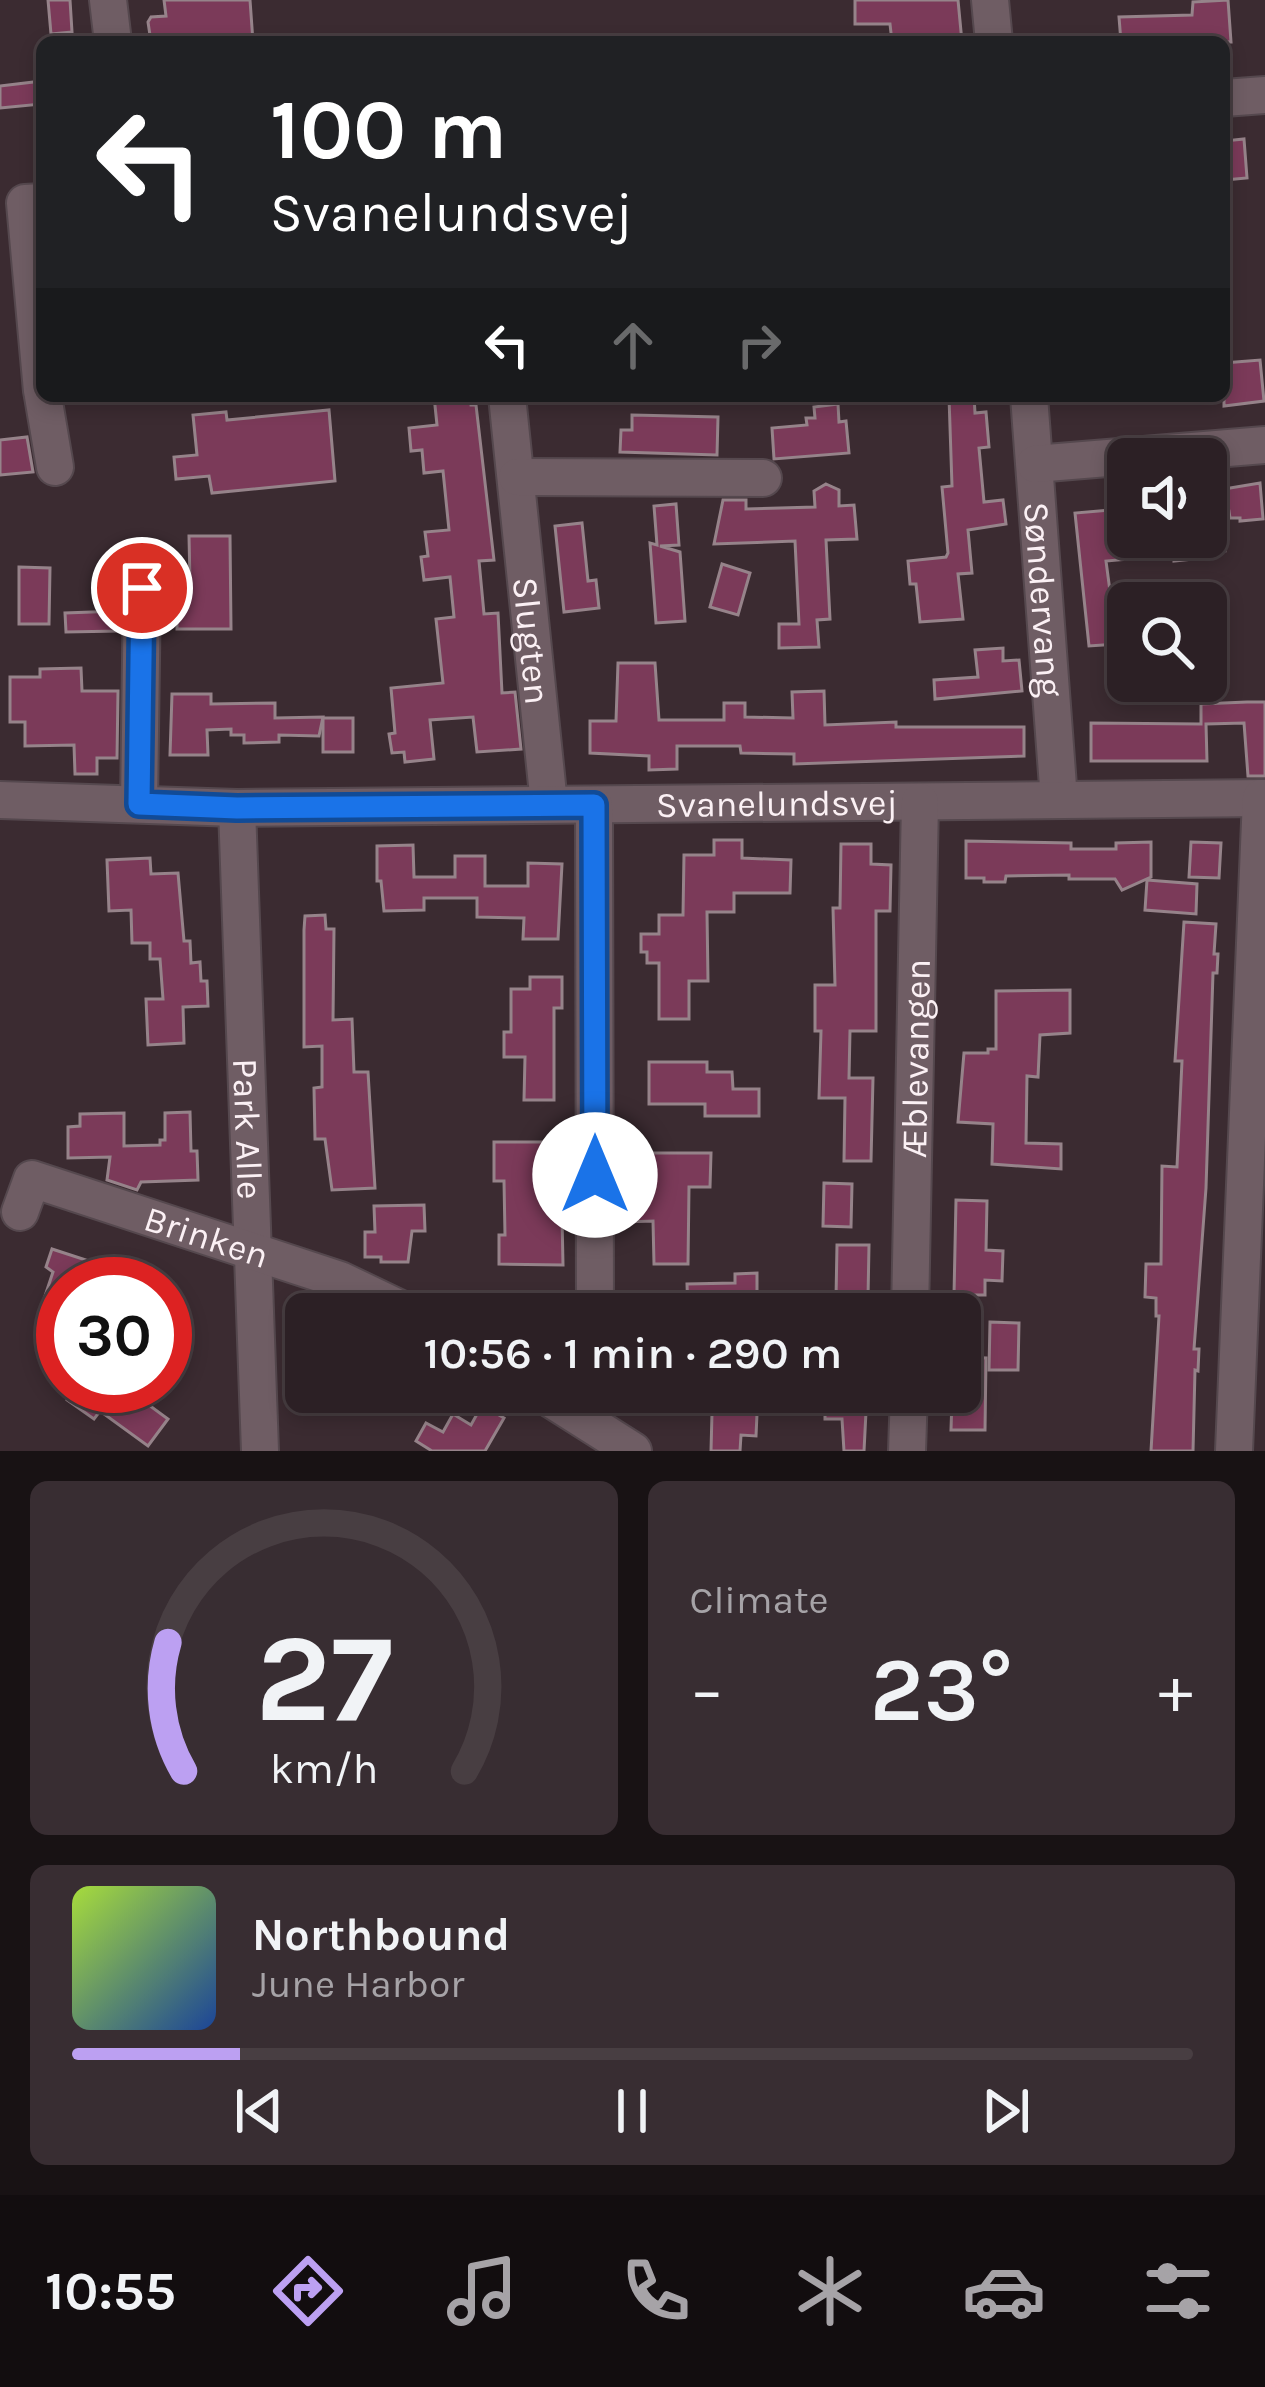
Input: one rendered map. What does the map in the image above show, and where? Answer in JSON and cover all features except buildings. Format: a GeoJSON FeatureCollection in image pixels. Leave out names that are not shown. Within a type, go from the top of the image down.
{"type":"FeatureCollection","features":[{"type":"Feature","properties":{"kind":"street"},"geometry":{"type":"LineString","coordinates":[[108,0],[112,36]]}},
{"type":"Feature","properties":{"kind":"street"},"geometry":{"type":"LineString","coordinates":[[990,0],[993,36]]}},
{"type":"Feature","properties":{"kind":"street"},"geometry":{"type":"LineString","coordinates":[[1230,98],[1265,95]]}},
{"type":"Feature","properties":{"kind":"street"},"geometry":{"type":"LineString","coordinates":[[36,202],[25,203],[36,326]]}},
{"type":"Feature","properties":{"kind":"street"},"geometry":{"type":"LineString","coordinates":[[44,402],[55,466]]}},
{"type":"Feature","properties":{"kind":"street","name":"Slugten"},"geometry":{"type":"LineString","coordinates":[[508,402],[549,804]]}},
{"type":"Feature","properties":{"kind":"street","name":"Søndervang"},"geometry":{"type":"LineString","coordinates":[[1030,402],[1059,800]]}},
{"type":"Feature","properties":{"kind":"street"},"geometry":{"type":"LineString","coordinates":[[1035,464],[1265,445]]}},
{"type":"Feature","properties":{"kind":"street"},"geometry":{"type":"LineString","coordinates":[[517,477],[763,478]]}},
{"type":"Feature","properties":{"kind":"street"},"geometry":{"type":"LineString","coordinates":[[139,804],[142,588]]}},
{"type":"Feature","properties":{"kind":"street"},"geometry":{"type":"LineString","coordinates":[[1234,1451],[1263,798]]}},
{"type":"Feature","properties":{"kind":"street","name":"Svanelundsvej"},"geometry":{"type":"LineString","coordinates":[[0,800],[237,808],[1263,798]]}},
{"type":"Feature","properties":{"kind":"street","name":"Æblevangen"},"geometry":{"type":"LineString","coordinates":[[910,1293],[920,802]]}},
{"type":"Feature","properties":{"kind":"street"},"geometry":{"type":"LineString","coordinates":[[594,805],[595,1293]]}},
{"type":"Feature","properties":{"kind":"street","name":"Park Alle"},"geometry":{"type":"LineString","coordinates":[[237,808],[260,1451]]}},
{"type":"Feature","properties":{"kind":"street","name":"Brinken"},"geometry":{"type":"LineString","coordinates":[[20,1212],[32,1179],[367,1293]]}},
{"type":"Feature","properties":{"kind":"street"},"geometry":{"type":"LineString","coordinates":[[599,1413],[633,1451]]}},
{"type":"Feature","properties":{"kind":"street"},"geometry":{"type":"LineString","coordinates":[[908,1451],[909,1413]]}},
{"type":"Feature","properties":{"kind":"route"},"geometry":{"type":"LineString","coordinates":[[142,588],[139,804],[237,808],[594,805],[595,1175]]}}]}
